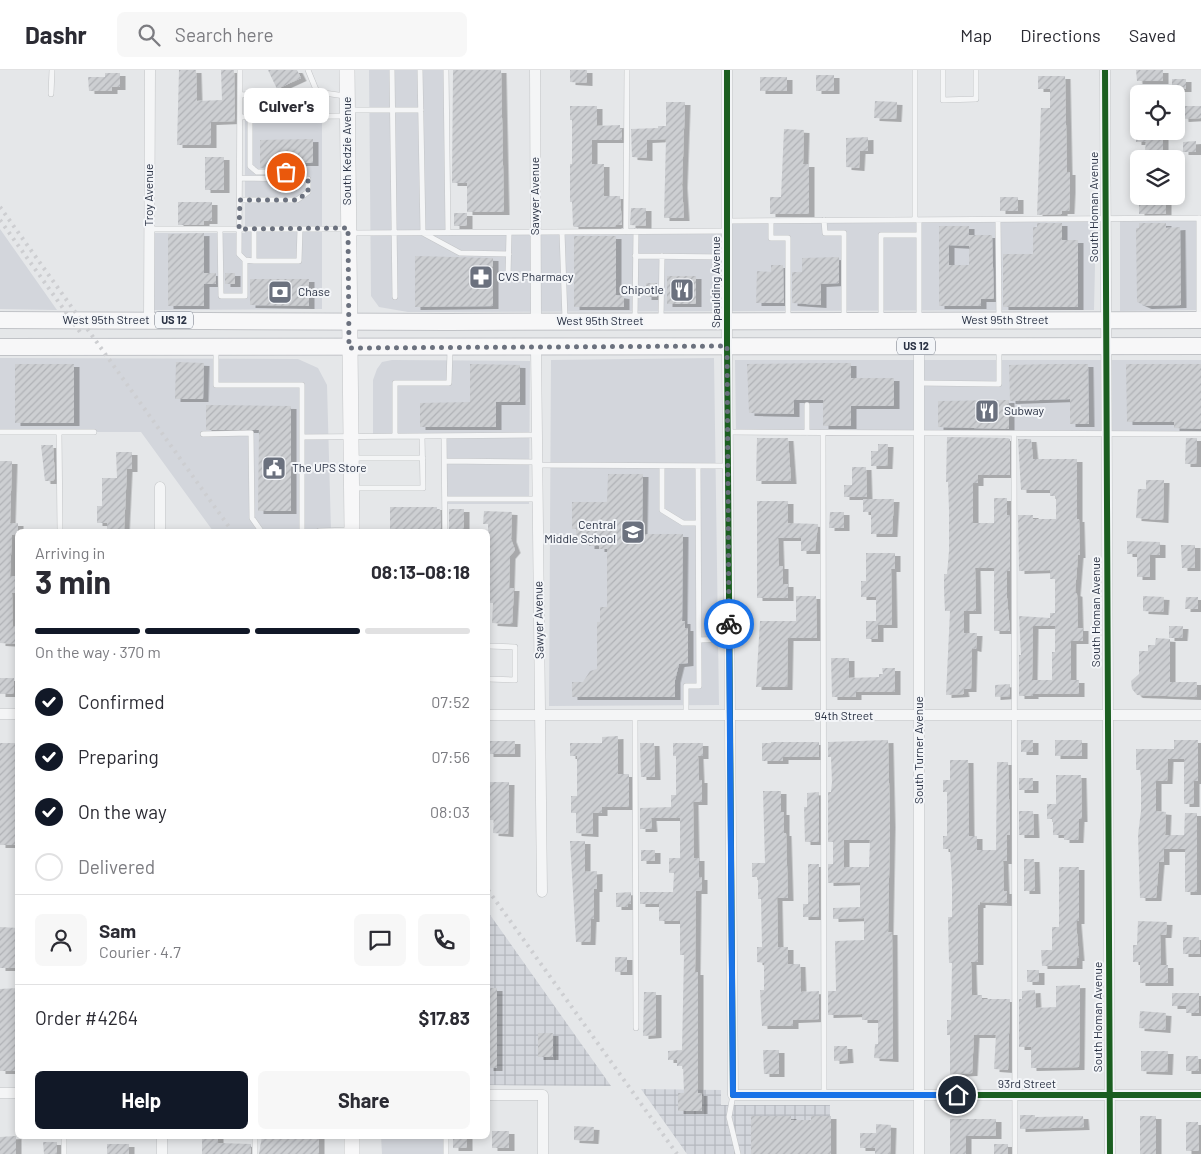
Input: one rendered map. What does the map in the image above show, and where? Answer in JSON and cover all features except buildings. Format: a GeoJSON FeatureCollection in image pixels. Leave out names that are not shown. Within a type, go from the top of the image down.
{"type":"FeatureCollection","features":[{"type":"Feature","properties":{"kind":"main road","name":"South Kedzie Avenue"},"geometry":{"type":"LineString","coordinates":[[347,70],[352,529]]}},
{"type":"Feature","properties":{"kind":"main road","name":"West 95th Street"},"geometry":{"type":"LineString","coordinates":[[0,320],[1200,320]]}},
{"type":"Feature","properties":{"kind":"main road","name":"US 12"},"geometry":{"type":"LineString","coordinates":[[0,347],[1201,346]]}},
{"type":"Feature","properties":{"kind":"main road"},"geometry":{"type":"LineString","coordinates":[[352,1139],[352,1154]]}},
{"type":"Feature","properties":{"kind":"street","name":"Troy Avenue"},"geometry":{"type":"LineString","coordinates":[[149,320],[150,70]]}},
{"type":"Feature","properties":{"kind":"street","name":"Sawyer Avenue"},"geometry":{"type":"LineString","coordinates":[[535,70],[536,321]]}},
{"type":"Feature","properties":{"kind":"street","name":"Spaulding Avenue"},"geometry":{"type":"LineString","coordinates":[[727,70],[727,346],[733,1095]]}},
{"type":"Feature","properties":{"kind":"street","name":"South Homan Avenue"},"geometry":{"type":"LineString","coordinates":[[1105,70],[1110,1154]]}},
{"type":"Feature","properties":{"kind":"street","name":"South Turner Avenue"},"geometry":{"type":"LineString","coordinates":[[919,346],[919,1154]]}},
{"type":"Feature","properties":{"kind":"street","name":"Sawyer Avenue"},"geometry":{"type":"LineString","coordinates":[[536,347],[542,892]]}},
{"type":"Feature","properties":{"kind":"street"},"geometry":{"type":"LineString","coordinates":[[160,487],[160,529]]}},
{"type":"Feature","properties":{"kind":"street"},"geometry":{"type":"LineString","coordinates":[[0,714],[15,714]]}},
{"type":"Feature","properties":{"kind":"street","name":"94th Street"},"geometry":{"type":"LineString","coordinates":[[490,715],[1201,716]]}},
{"type":"Feature","properties":{"kind":"street"},"geometry":{"type":"LineString","coordinates":[[0,1092],[15,1093]]}},
{"type":"Feature","properties":{"kind":"street"},"geometry":{"type":"LineString","coordinates":[[490,1095],[544,1095],[544,1154]]}},
{"type":"Feature","properties":{"kind":"street","name":"93rd Street"},"geometry":{"type":"LineString","coordinates":[[733,1095],[1201,1095]]}},
{"type":"Feature","properties":{"kind":"street"},"geometry":{"type":"LineString","coordinates":[[162,1139],[162,1154]]}},
{"type":"Feature","properties":{"kind":"lane"},"geometry":{"type":"LineString","coordinates":[[51,94],[52,70]]}},
{"type":"Feature","properties":{"kind":"lane"},"geometry":{"type":"LineString","coordinates":[[240,70],[239,254],[245,260],[300,261],[300,228]]}},
{"type":"Feature","properties":{"kind":"lane"},"geometry":{"type":"LineString","coordinates":[[308,70],[317,92]]}},
{"type":"Feature","properties":{"kind":"lane"},"geometry":{"type":"LineString","coordinates":[[392,70],[394,297]]}},
{"type":"Feature","properties":{"kind":"lane"},"geometry":{"type":"LineString","coordinates":[[420,70],[422,233]]}},
{"type":"Feature","properties":{"kind":"lane"},"geometry":{"type":"LineString","coordinates":[[446,70],[448,233]]}},
{"type":"Feature","properties":{"kind":"lane"},"geometry":{"type":"LineString","coordinates":[[626,70],[626,232]]}},
{"type":"Feature","properties":{"kind":"lane"},"geometry":{"type":"LineString","coordinates":[[915,70],[919,320]]}},
{"type":"Feature","properties":{"kind":"lane"},"geometry":{"type":"LineString","coordinates":[[943,70],[943,100],[976,99],[976,70]]}},
{"type":"Feature","properties":{"kind":"lane"},"geometry":{"type":"LineString","coordinates":[[240,95],[317,92],[347,107]]}},
{"type":"Feature","properties":{"kind":"lane"},"geometry":{"type":"LineString","coordinates":[[240,117],[347,107],[421,110]]}},
{"type":"Feature","properties":{"kind":"lane"},"geometry":{"type":"LineString","coordinates":[[250,117],[250,166],[257,172],[286,172],[293,179]]}},
{"type":"Feature","properties":{"kind":"lane"},"geometry":{"type":"LineString","coordinates":[[240,178],[308,179],[308,192],[297,200],[240,200]]}},
{"type":"Feature","properties":{"kind":"lane"},"geometry":{"type":"LineString","coordinates":[[149,229],[300,228],[394,233],[636,232],[727,226],[771,220],[1200,218],[1200,320]]}},
{"type":"Feature","properties":{"kind":"lane"},"geometry":{"type":"LineString","coordinates":[[771,220],[772,238],[788,238],[788,320]]}},
{"type":"Feature","properties":{"kind":"lane"},"geometry":{"type":"LineString","coordinates":[[824,220],[825,233],[844,233],[844,320]]}},
{"type":"Feature","properties":{"kind":"lane"},"geometry":{"type":"LineString","coordinates":[[998,220],[999,320]]}},
{"type":"Feature","properties":{"kind":"lane"},"geometry":{"type":"LineString","coordinates":[[220,229],[221,296],[245,296],[245,260]]}},
{"type":"Feature","properties":{"kind":"lane"},"geometry":{"type":"LineString","coordinates":[[254,229],[254,260]]}},
{"type":"Feature","properties":{"kind":"lane"},"geometry":{"type":"LineString","coordinates":[[562,232],[565,321]]}},
{"type":"Feature","properties":{"kind":"lane"},"geometry":{"type":"LineString","coordinates":[[635,321],[636,232]]}},
{"type":"Feature","properties":{"kind":"lane"},"geometry":{"type":"LineString","coordinates":[[422,233],[460,253],[508,254]]}},
{"type":"Feature","properties":{"kind":"lane"},"geometry":{"type":"LineString","coordinates":[[509,233],[508,276],[536,278]]}},
{"type":"Feature","properties":{"kind":"lane"},"geometry":{"type":"LineString","coordinates":[[881,320],[881,235],[919,235]]}},
{"type":"Feature","properties":{"kind":"lane"},"geometry":{"type":"LineString","coordinates":[[636,256],[727,257]]}},
{"type":"Feature","properties":{"kind":"lane"},"geometry":{"type":"LineString","coordinates":[[661,321],[662,256]]}},
{"type":"Feature","properties":{"kind":"lane"},"geometry":{"type":"LineString","coordinates":[[919,383],[999,384],[999,346]]}},
{"type":"Feature","properties":{"kind":"lane"},"geometry":{"type":"LineString","coordinates":[[395,436],[395,383],[449,383],[450,347]]}},
{"type":"Feature","properties":{"kind":"lane"},"geometry":{"type":"LineString","coordinates":[[216,348],[216,385],[302,385],[302,529]]}},
{"type":"Feature","properties":{"kind":"lane"},"geometry":{"type":"LineString","coordinates":[[807,405],[807,433]]}},
{"type":"Feature","properties":{"kind":"lane"},"geometry":{"type":"LineString","coordinates":[[0,432],[94,432]]}},
{"type":"Feature","properties":{"kind":"lane"},"geometry":{"type":"LineString","coordinates":[[59,432],[60,529]]}},
{"type":"Feature","properties":{"kind":"lane"},"geometry":{"type":"LineString","coordinates":[[728,432],[1201,434]]}},
{"type":"Feature","properties":{"kind":"lane"},"geometry":{"type":"LineString","coordinates":[[823,433],[824,1095]]}},
{"type":"Feature","properties":{"kind":"lane"},"geometry":{"type":"LineString","coordinates":[[203,434],[251,434],[252,518],[260,529]]}},
{"type":"Feature","properties":{"kind":"lane"},"geometry":{"type":"LineString","coordinates":[[1014,434],[1015,1154]]}},
{"type":"Feature","properties":{"kind":"lane"},"geometry":{"type":"LineString","coordinates":[[302,437],[537,435]]}},
{"type":"Feature","properties":{"kind":"lane"},"geometry":{"type":"LineString","coordinates":[[351,488],[423,488],[422,436]]}},
{"type":"Feature","properties":{"kind":"lane"},"geometry":{"type":"LineString","coordinates":[[444,436],[445,529]]}},
{"type":"Feature","properties":{"kind":"lane"},"geometry":{"type":"LineString","coordinates":[[350,458],[422,458]]}},
{"type":"Feature","properties":{"kind":"lane"},"geometry":{"type":"LineString","coordinates":[[445,461],[728,466]]}},
{"type":"Feature","properties":{"kind":"lane"},"geometry":{"type":"LineString","coordinates":[[662,466],[662,510],[683,523],[698,523]]}},
{"type":"Feature","properties":{"kind":"lane"},"geometry":{"type":"LineString","coordinates":[[686,716],[686,686],[699,686],[698,466]]}},
{"type":"Feature","properties":{"kind":"lane"},"geometry":{"type":"LineString","coordinates":[[445,499],[538,499]]}},
{"type":"Feature","properties":{"kind":"lane"},"geometry":{"type":"LineString","coordinates":[[699,640],[729,639]]}},
{"type":"Feature","properties":{"kind":"lane"},"geometry":{"type":"LineString","coordinates":[[490,646],[515,647],[515,680],[490,680]]}},
{"type":"Feature","properties":{"kind":"lane"},"geometry":{"type":"LineString","coordinates":[[635,716],[636,1028]]}},
{"type":"Feature","properties":{"kind":"lane"},"geometry":{"type":"LineString","coordinates":[[733,1095],[729,1117],[738,1154]]}},
{"type":"Feature","properties":{"kind":"lane"},"geometry":{"type":"LineString","coordinates":[[64,1139],[64,1154]]}},
{"type":"Feature","properties":{"kind":"lane"},"geometry":{"type":"LineString","coordinates":[[255,1139],[255,1154]]}},
{"type":"Feature","properties":{"kind":"lane"},"geometry":{"type":"LineString","coordinates":[[446,1139],[446,1154]]}},
{"type":"Feature","properties":{"kind":"shaded area"},"geometry":{"type":"Polygon","coordinates":[[[369,70],[446,70],[448,233],[727,231],[727,221],[1096,219],[1094,310],[408,312],[379,307],[371,296],[369,70]]]}},
{"type":"Feature","properties":{"kind":"shaded area"},"geometry":{"type":"Polygon","coordinates":[[[245,97],[322,97],[322,309],[151,310],[151,233],[245,233],[245,97]]]}},
{"type":"Feature","properties":{"kind":"shaded area"},"geometry":{"type":"Polygon","coordinates":[[[1201,218],[1201,310],[1120,311],[1120,219],[1201,218]]]}},
{"type":"Feature","properties":{"kind":"shaded area"},"geometry":{"type":"Polygon","coordinates":[[[0,229],[57,310],[0,309],[0,229]]]}},
{"type":"Feature","properties":{"kind":"shaded area"},"geometry":{"type":"Polygon","coordinates":[[[0,358],[298,359],[318,368],[327,385],[331,529],[212,529],[141,432],[0,432],[0,358]]]}},
{"type":"Feature","properties":{"kind":"shaded area","name":"Central Middle School"},"geometry":{"type":"Polygon","coordinates":[[[714,358],[719,705],[549,706],[551,360],[714,358]]]}},
{"type":"Feature","properties":{"kind":"shaded area"},"geometry":{"type":"Polygon","coordinates":[[[392,360],[530,361],[529,504],[445,504],[444,436],[373,436],[373,380],[382,362],[392,360]]]}},
{"type":"Feature","properties":{"kind":"shaded area"},"geometry":{"type":"Polygon","coordinates":[[[735,360],[1201,360],[1201,434],[736,433],[735,360]]]}},
{"type":"Feature","properties":{"kind":"shaded area"},"geometry":{"type":"Polygon","coordinates":[[[490,915],[611,1086],[490,1085],[490,915]]]}},
{"type":"Feature","properties":{"kind":"shaded area"},"geometry":{"type":"Polygon","coordinates":[[[641,1089],[721,1090],[721,1105],[830,1105],[830,1154],[687,1154],[641,1089]]]}},
{"type":"Feature","properties":{"kind":"shaded area"},"geometry":{"type":"Polygon","coordinates":[[[381,1139],[446,1139],[446,1154],[382,1154],[381,1139]]]}},
{"type":"Feature","properties":{"kind":"railway"},"geometry":{"type":"LineString","coordinates":[[0,207],[231,529]]}},
{"type":"Feature","properties":{"kind":"railway"},"geometry":{"type":"LineString","coordinates":[[0,220],[80,332]]}},
{"type":"Feature","properties":{"kind":"railway"},"geometry":{"type":"LineString","coordinates":[[490,893],[677,1154]]}},
{"type":"Feature","properties":{"kind":"cycle path"},"geometry":{"type":"LineString","coordinates":[[727,70],[727,346],[733,1095],[1201,1095]]}},
{"type":"Feature","properties":{"kind":"cycle path"},"geometry":{"type":"LineString","coordinates":[[1105,70],[1110,1154]]}},
{"type":"Feature","properties":{"kind":"way so far"},"geometry":{"type":"LineString","coordinates":[[286,172],[293,179],[308,179],[308,192],[297,200],[240,200],[239,229],[348,228],[349,348],[727,346],[729,624]]}},
{"type":"Feature","properties":{"kind":"place","name":"Culver's"},"geometry":{"type":"Point","coordinates":[286,172]}},
{"type":"Feature","properties":{"kind":"place","name":"CVS Pharmacy"},"geometry":{"type":"Point","coordinates":[481,277]}},
{"type":"Feature","properties":{"kind":"place","name":"Chipotle"},"geometry":{"type":"Point","coordinates":[682,290]}},
{"type":"Feature","properties":{"kind":"place","name":"Chase"},"geometry":{"type":"Point","coordinates":[280,292]}},
{"type":"Feature","properties":{"kind":"place","name":"Subway"},"geometry":{"type":"Point","coordinates":[987,411]}},
{"type":"Feature","properties":{"kind":"place","name":"The UPS Store"},"geometry":{"type":"Point","coordinates":[274,468]}},
{"type":"Feature","properties":{"kind":"place","name":"Central Middle School"},"geometry":{"type":"Point","coordinates":[633,532]}},
{"type":"Feature","properties":{"kind":"route"},"geometry":{"type":"LineString","coordinates":[[729,624],[733,1095],[957,1095]]}}]}
